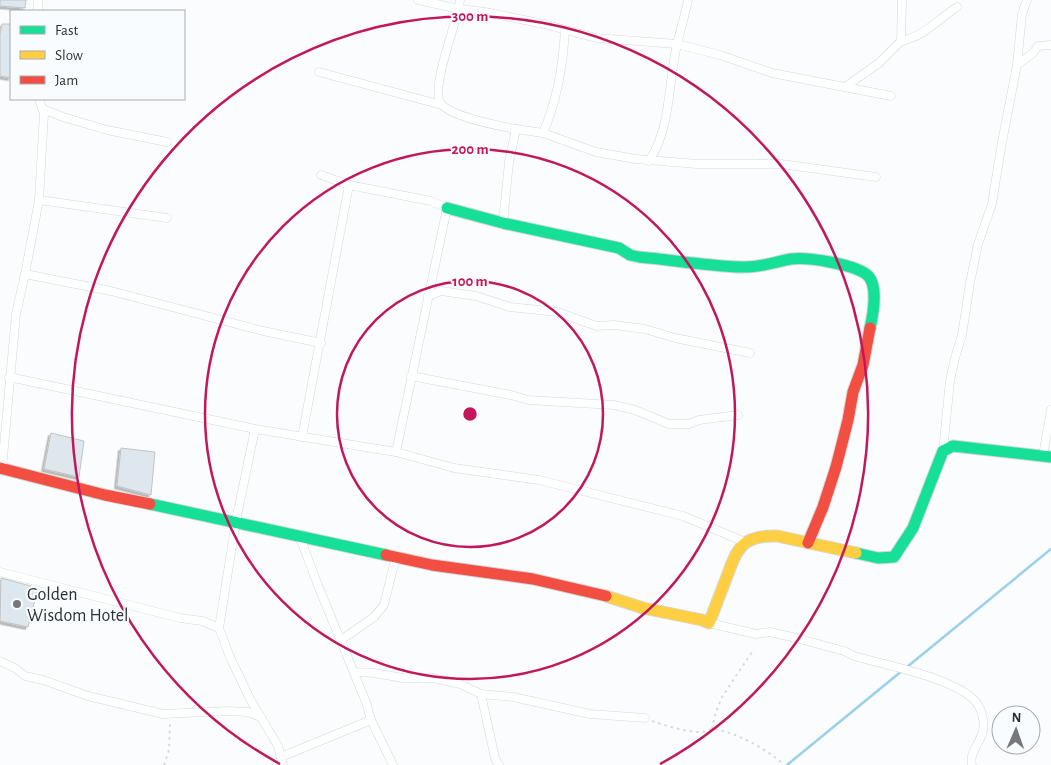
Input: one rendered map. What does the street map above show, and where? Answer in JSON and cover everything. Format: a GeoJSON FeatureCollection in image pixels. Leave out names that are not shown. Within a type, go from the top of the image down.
{"type":"FeatureCollection","features":[{"type":"Feature","properties":{"kind":"street"},"geometry":{"type":"LineString","coordinates":[[418,0],[459,9],[485,12],[596,38],[678,44],[720,55],[772,73],[891,96]]}},
{"type":"Feature","properties":{"kind":"street"},"geometry":{"type":"LineString","coordinates":[[442,105],[438,94],[440,72],[460,0]]}},
{"type":"Feature","properties":{"kind":"street"},"geometry":{"type":"LineString","coordinates":[[649,161],[658,147],[663,134],[678,44],[688,0]]}},
{"type":"Feature","properties":{"kind":"street"},"geometry":{"type":"LineString","coordinates":[[901,41],[902,0]]}},
{"type":"Feature","properties":{"kind":"street"},"geometry":{"type":"LineString","coordinates":[[709,623],[735,554],[740,545],[746,542],[764,536],[777,536],[883,559],[894,557],[913,528],[943,451],[952,373],[962,336],[978,244],[992,204],[1017,65],[1022,14],[1027,0]]}},
{"type":"Feature","properties":{"kind":"street"},"geometry":{"type":"LineString","coordinates":[[845,88],[879,63],[901,41],[913,39],[929,30],[957,7]]}},
{"type":"Feature","properties":{"kind":"street"},"geometry":{"type":"LineString","coordinates":[[543,133],[560,78],[565,30]]}},
{"type":"Feature","properties":{"kind":"street"},"geometry":{"type":"LineString","coordinates":[[1020,42],[1038,46],[1051,44]]}},
{"type":"Feature","properties":{"kind":"street"},"geometry":{"type":"LineString","coordinates":[[1017,65],[1033,53],[1038,46]]}},
{"type":"Feature","properties":{"kind":"street"},"geometry":{"type":"LineString","coordinates":[[319,72],[442,105],[459,114],[496,125],[543,133],[596,152],[649,161],[697,164],[780,164],[876,177]]}},
{"type":"Feature","properties":{"kind":"street"},"geometry":{"type":"LineString","coordinates":[[39,100],[44,114],[39,200],[16,314],[1,468],[105,495],[236,521],[432,565],[533,579],[613,598],[643,608],[702,620],[756,634],[770,632],[938,679],[968,694],[977,702],[983,717],[984,731],[971,758],[972,765]]}},
{"type":"Feature","properties":{"kind":"street"},"geometry":{"type":"LineString","coordinates":[[43,109],[107,130],[167,142]]}},
{"type":"Feature","properties":{"kind":"street"},"geometry":{"type":"LineString","coordinates":[[504,223],[509,162],[516,129]]}},
{"type":"Feature","properties":{"kind":"street"},"geometry":{"type":"LineString","coordinates":[[321,175],[350,185],[431,201],[447,208],[504,223],[619,248],[630,255],[660,260],[740,267],[760,267],[792,259],[806,259],[834,263],[866,274],[871,280],[875,305],[863,365],[853,392],[836,467],[823,507],[808,543]]}},
{"type":"Feature","properties":{"kind":"street"},"geometry":{"type":"LineString","coordinates":[[302,437],[350,185]]}},
{"type":"Feature","properties":{"kind":"street"},"geometry":{"type":"LineString","coordinates":[[39,200],[167,218]]}},
{"type":"Feature","properties":{"kind":"street"},"geometry":{"type":"LineString","coordinates":[[396,452],[447,208]]}},
{"type":"Feature","properties":{"kind":"street"},"geometry":{"type":"LineString","coordinates":[[25,274],[111,291],[263,332],[321,343]]}},
{"type":"Feature","properties":{"kind":"street"},"geometry":{"type":"LineString","coordinates":[[428,296],[441,291],[466,294],[510,307],[558,312],[596,326],[614,325],[646,329],[675,338],[750,353]]}},
{"type":"Feature","properties":{"kind":"street"},"geometry":{"type":"LineString","coordinates":[[411,376],[528,400],[614,405],[635,410],[669,424],[688,424],[699,420],[738,416]]}},
{"type":"Feature","properties":{"kind":"street"},"geometry":{"type":"LineString","coordinates":[[9,377],[255,429],[396,452],[454,468],[538,480],[683,516],[746,542]]}},
{"type":"Feature","properties":{"kind":"street"},"geometry":{"type":"LineString","coordinates":[[943,451],[953,446],[1047,456],[1051,410]]}},
{"type":"Feature","properties":{"kind":"street"},"geometry":{"type":"LineString","coordinates":[[255,429],[236,521],[219,628],[230,657],[250,699],[278,746],[282,761],[371,720]]}},
{"type":"Feature","properties":{"kind":"street"},"geometry":{"type":"LineString","coordinates":[[299,535],[366,702],[371,720],[393,765]]}},
{"type":"Feature","properties":{"kind":"street"},"geometry":{"type":"LineString","coordinates":[[341,640],[374,617],[384,605],[396,556]]}},
{"type":"Feature","properties":{"kind":"street"},"geometry":{"type":"LineString","coordinates":[[0,572],[202,622],[219,628]]}},
{"type":"Feature","properties":{"kind":"street"},"geometry":{"type":"LineString","coordinates":[[0,661],[15,668],[25,676],[43,680],[88,696],[163,714],[228,711],[248,712],[262,717]]}},
{"type":"Feature","properties":{"kind":"street"},"geometry":{"type":"LineString","coordinates":[[354,672],[374,672],[402,678],[433,678],[460,684],[481,694],[513,697],[590,714],[642,718]]}},
{"type":"Feature","properties":{"kind":"street"},"geometry":{"type":"LineString","coordinates":[[481,694],[495,758],[499,765]]}},
{"type":"Feature","properties":{"kind":"path"},"geometry":{"type":"LineString","coordinates":[[712,729],[722,697],[754,649]]}},
{"type":"Feature","properties":{"kind":"path"},"geometry":{"type":"LineString","coordinates":[[164,765],[169,750],[170,713]]}},
{"type":"Feature","properties":{"kind":"path"},"geometry":{"type":"LineString","coordinates":[[642,718],[682,730],[704,732],[712,729],[736,736],[761,748],[783,764]]}},
{"type":"Feature","properties":{"kind":"building"},"geometry":{"type":"Polygon","coordinates":[[[0,0],[26,0],[25,8],[0,6],[0,0]]]}},
{"type":"Feature","properties":{"kind":"building"},"geometry":{"type":"Polygon","coordinates":[[[2,24],[10,24],[10,78],[0,76],[0,34],[2,24]]]}},
{"type":"Feature","properties":{"kind":"building"},"geometry":{"type":"Polygon","coordinates":[[[51,433],[84,441],[79,477],[44,469],[51,433]]]}},
{"type":"Feature","properties":{"kind":"building"},"geometry":{"type":"Polygon","coordinates":[[[121,448],[155,452],[151,495],[117,486],[121,448]]]}},
{"type":"Feature","properties":{"kind":"building","name":"Golden Wisdom Hotel"},"geometry":{"type":"Polygon","coordinates":[[[1,578],[38,588],[28,627],[0,621],[1,578]]]}},
{"type":"Feature","properties":{"kind":"waterway"},"geometry":{"type":"LineString","coordinates":[[907,667],[1051,549]]}},
{"type":"Feature","properties":{"kind":"waterway"},"geometry":{"type":"LineString","coordinates":[[787,765],[903,670]]}},
{"type":"Feature","properties":{"kind":"traffic: fast"},"geometry":{"type":"LineString","coordinates":[[447,208],[503,223],[619,248],[630,255],[639,257],[742,267],[761,266],[791,259],[808,259],[851,267],[866,274],[873,284],[874,300],[870,328]]}},
{"type":"Feature","properties":{"kind":"traffic: fast"},"geometry":{"type":"LineString","coordinates":[[856,553],[878,558],[894,557],[913,528],[943,451],[953,446],[1051,457]]}},
{"type":"Feature","properties":{"kind":"traffic: fast"},"geometry":{"type":"LineString","coordinates":[[150,504],[386,555]]}},
{"type":"Feature","properties":{"kind":"traffic: slow"},"geometry":{"type":"LineString","coordinates":[[606,596],[643,608],[709,623],[737,552],[748,541],[765,536],[777,536],[856,553]]}},
{"type":"Feature","properties":{"kind":"traffic: jam"},"geometry":{"type":"LineString","coordinates":[[808,543],[823,507],[836,467],[853,392],[863,365],[870,328]]}},
{"type":"Feature","properties":{"kind":"traffic: jam"},"geometry":{"type":"LineString","coordinates":[[0,468],[105,495],[150,504]]}},
{"type":"Feature","properties":{"kind":"traffic: jam"},"geometry":{"type":"LineString","coordinates":[[386,555],[432,565],[533,579],[606,596]]}},
{"type":"Feature","properties":{"kind":"place","name":"Golden Wisdom Hotel"},"geometry":{"type":"Point","coordinates":[17,604]}}]}
